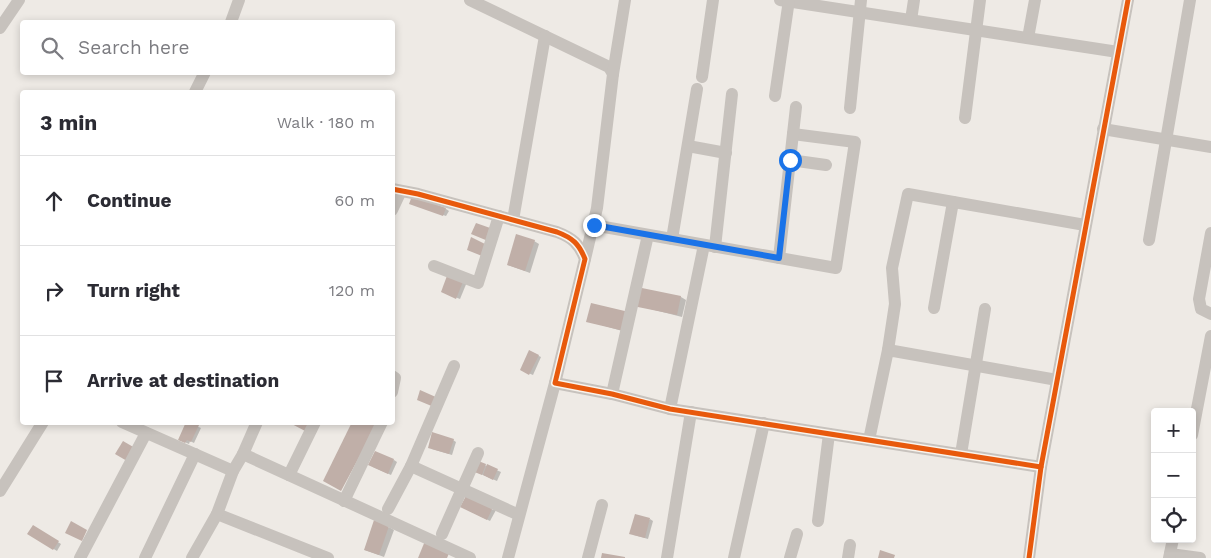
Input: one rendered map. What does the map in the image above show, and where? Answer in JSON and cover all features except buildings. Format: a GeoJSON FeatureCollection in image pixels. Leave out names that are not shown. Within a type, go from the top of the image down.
{"type":"FeatureCollection","features":[{"type":"Feature","properties":{"kind":"street"},"geometry":{"type":"LineString","coordinates":[[0,28],[19,0]]}},
{"type":"Feature","properties":{"kind":"street"},"geometry":{"type":"LineString","coordinates":[[232,20],[239,0]]}},
{"type":"Feature","properties":{"kind":"street"},"geometry":{"type":"LineString","coordinates":[[470,0],[609,67],[613,74]]}},
{"type":"Feature","properties":{"kind":"street"},"geometry":{"type":"LineString","coordinates":[[508,558],[555,383],[584,259],[594,225],[613,74],[625,0]]}},
{"type":"Feature","properties":{"kind":"street"},"geometry":{"type":"LineString","coordinates":[[702,77],[713,0]]}},
{"type":"Feature","properties":{"kind":"street"},"geometry":{"type":"LineString","coordinates":[[775,96],[786,0],[860,6],[911,20],[1118,52]]}},
{"type":"Feature","properties":{"kind":"street"},"geometry":{"type":"LineString","coordinates":[[911,20],[914,0]]}},
{"type":"Feature","properties":{"kind":"street"},"geometry":{"type":"LineString","coordinates":[[965,118],[980,0]]}},
{"type":"Feature","properties":{"kind":"street"},"geometry":{"type":"LineString","coordinates":[[1028,38],[1035,0]]}},
{"type":"Feature","properties":{"kind":"street"},"geometry":{"type":"LineString","coordinates":[[1029,558],[1040,467],[1128,0]]}},
{"type":"Feature","properties":{"kind":"street"},"geometry":{"type":"LineString","coordinates":[[1149,240],[1190,0]]}},
{"type":"Feature","properties":{"kind":"street"},"geometry":{"type":"LineString","coordinates":[[850,108],[860,6]]}},
{"type":"Feature","properties":{"kind":"street"},"geometry":{"type":"LineString","coordinates":[[513,220],[545,36]]}},
{"type":"Feature","properties":{"kind":"street"},"geometry":{"type":"LineString","coordinates":[[195,90],[203,75]]}},
{"type":"Feature","properties":{"kind":"street"},"geometry":{"type":"LineString","coordinates":[[672,239],[697,89]]}},
{"type":"Feature","properties":{"kind":"street"},"geometry":{"type":"LineString","coordinates":[[670,409],[710,246],[726,152],[732,94]]}},
{"type":"Feature","properties":{"kind":"street"},"geometry":{"type":"LineString","coordinates":[[779,258],[796,107]]}},
{"type":"Feature","properties":{"kind":"street"},"geometry":{"type":"LineString","coordinates":[[1104,129],[1211,147]]}},
{"type":"Feature","properties":{"kind":"street"},"geometry":{"type":"LineString","coordinates":[[594,225],[836,268],[855,142],[793,134]]}},
{"type":"Feature","properties":{"kind":"street"},"geometry":{"type":"LineString","coordinates":[[688,146],[726,152]]}},
{"type":"Feature","properties":{"kind":"street"},"geometry":{"type":"LineString","coordinates":[[790,160],[826,165]]}},
{"type":"Feature","properties":{"kind":"street"},"geometry":{"type":"LineString","coordinates":[[397,190],[499,216],[570,237],[580,246],[584,259]]}},
{"type":"Feature","properties":{"kind":"street"},"geometry":{"type":"LineString","coordinates":[[869,440],[888,350],[895,304],[892,268],[908,194],[1085,225]]}},
{"type":"Feature","properties":{"kind":"street"},"geometry":{"type":"LineString","coordinates":[[934,308],[953,202]]}},
{"type":"Feature","properties":{"kind":"street"},"geometry":{"type":"LineString","coordinates":[[434,266],[478,283],[499,216]]}},
{"type":"Feature","properties":{"kind":"street"},"geometry":{"type":"LineString","coordinates":[[1211,233],[1199,299],[1201,309],[1211,314]]}},
{"type":"Feature","properties":{"kind":"street"},"geometry":{"type":"LineString","coordinates":[[612,394],[648,234]]}},
{"type":"Feature","properties":{"kind":"street"},"geometry":{"type":"LineString","coordinates":[[961,454],[985,309]]}},
{"type":"Feature","properties":{"kind":"street"},"geometry":{"type":"LineString","coordinates":[[1196,414],[1211,336]]}},
{"type":"Feature","properties":{"kind":"street"},"geometry":{"type":"LineString","coordinates":[[888,350],[1056,380]]}},
{"type":"Feature","properties":{"kind":"street"},"geometry":{"type":"LineString","coordinates":[[388,510],[411,466],[454,366]]}},
{"type":"Feature","properties":{"kind":"street"},"geometry":{"type":"LineString","coordinates":[[555,383],[612,394],[670,409],[1040,467]]}},
{"type":"Feature","properties":{"kind":"street"},"geometry":{"type":"LineString","coordinates":[[667,558],[691,412]]}},
{"type":"Feature","properties":{"kind":"street"},"geometry":{"type":"LineString","coordinates":[[734,558],[764,423]]}},
{"type":"Feature","properties":{"kind":"street"},"geometry":{"type":"LineString","coordinates":[[0,491],[42,425]]}},
{"type":"Feature","properties":{"kind":"street"},"geometry":{"type":"LineString","coordinates":[[129,425],[234,471]]}},
{"type":"Feature","properties":{"kind":"street"},"geometry":{"type":"LineString","coordinates":[[192,558],[217,514],[234,471],[256,425]]}},
{"type":"Feature","properties":{"kind":"street"},"geometry":{"type":"LineString","coordinates":[[289,475],[314,425]]}},
{"type":"Feature","properties":{"kind":"street"},"geometry":{"type":"LineString","coordinates":[[344,501],[381,425]]}},
{"type":"Feature","properties":{"kind":"street"},"geometry":{"type":"LineString","coordinates":[[80,558],[146,433]]}},
{"type":"Feature","properties":{"kind":"street"},"geometry":{"type":"LineString","coordinates":[[818,521],[829,434]]}},
{"type":"Feature","properties":{"kind":"street"},"geometry":{"type":"LineString","coordinates":[[442,534],[478,453]]}},
{"type":"Feature","properties":{"kind":"street"},"geometry":{"type":"LineString","coordinates":[[146,558],[195,454]]}},
{"type":"Feature","properties":{"kind":"street"},"geometry":{"type":"LineString","coordinates":[[243,454],[463,556]]}},
{"type":"Feature","properties":{"kind":"street"},"geometry":{"type":"LineString","coordinates":[[411,466],[519,515]]}},
{"type":"Feature","properties":{"kind":"street"},"geometry":{"type":"LineString","coordinates":[[588,558],[602,505]]}},
{"type":"Feature","properties":{"kind":"street"},"geometry":{"type":"LineString","coordinates":[[217,514],[328,558]]}},
{"type":"Feature","properties":{"kind":"street"},"geometry":{"type":"LineString","coordinates":[[790,558],[797,534]]}},
{"type":"Feature","properties":{"kind":"street"},"geometry":{"type":"LineString","coordinates":[[1172,543],[1170,556],[1200,558]]}},
{"type":"Feature","properties":{"kind":"cycle path"},"geometry":{"type":"LineString","coordinates":[[1029,558],[1041,467],[1128,0]]}},
{"type":"Feature","properties":{"kind":"cycle path"},"geometry":{"type":"LineString","coordinates":[[395,190],[418,194],[557,232],[578,245],[585,259],[555,383],[612,394],[670,409],[1041,467]]}},
{"type":"Feature","properties":{"kind":"route"},"geometry":{"type":"LineString","coordinates":[[594,225],[779,258],[790,160]]}}]}
